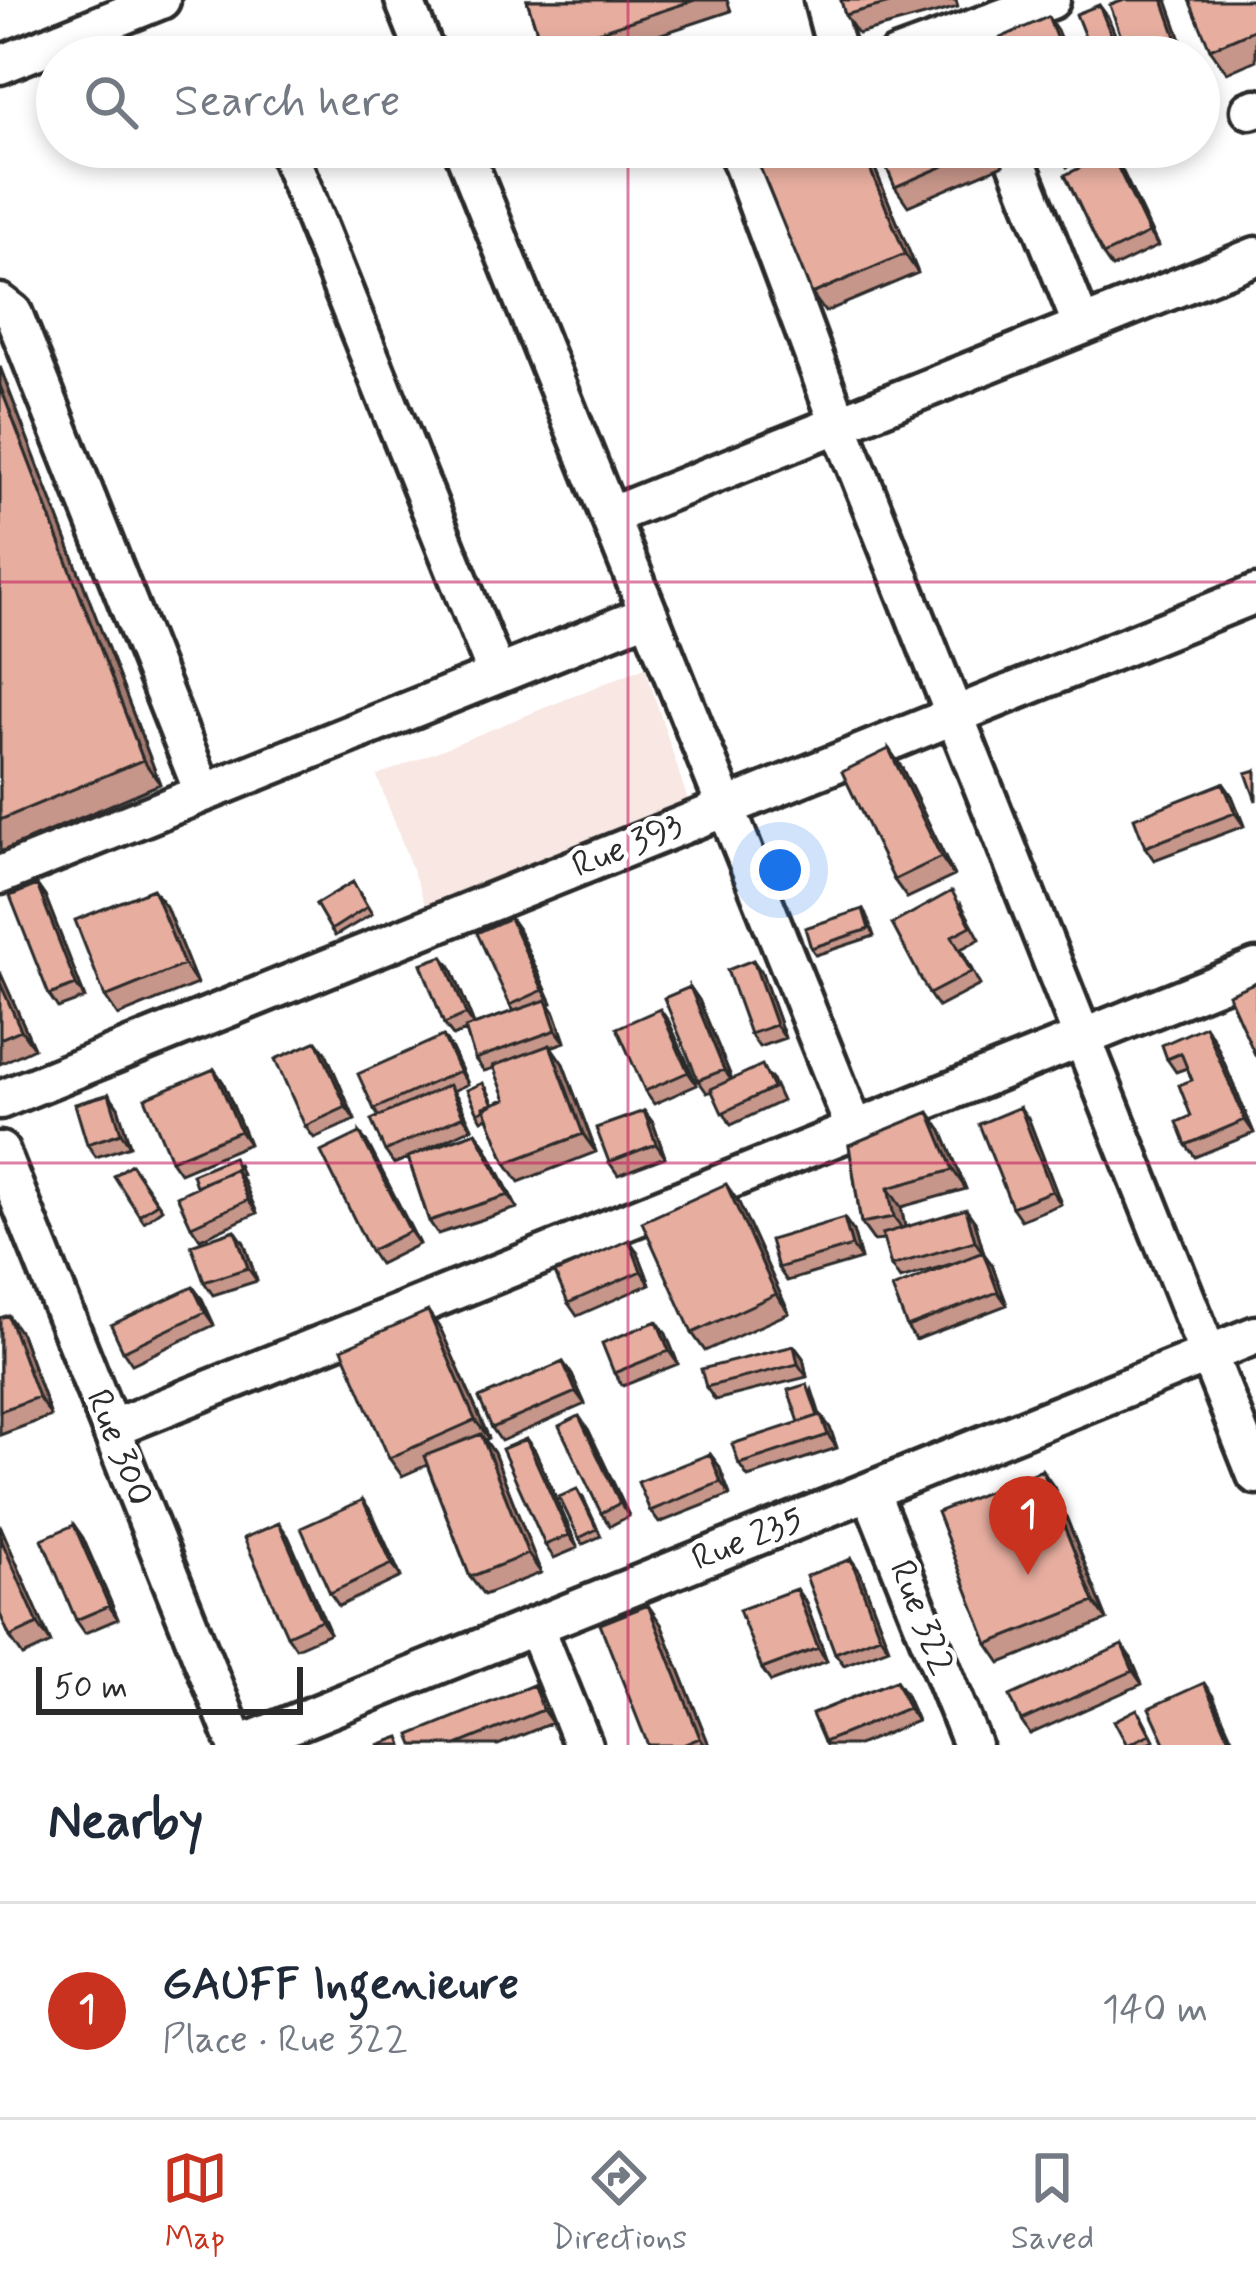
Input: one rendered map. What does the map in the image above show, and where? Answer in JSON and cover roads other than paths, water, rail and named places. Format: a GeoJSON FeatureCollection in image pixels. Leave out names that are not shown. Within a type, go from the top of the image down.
{"type":"FeatureCollection","features":[{"type":"Feature","properties":{"kind":"street"},"geometry":{"type":"LineString","coordinates":[[72,36],[161,0]]}},
{"type":"Feature","properties":{"kind":"street"},"geometry":{"type":"LineString","coordinates":[[404,0],[419,36]]}},
{"type":"Feature","properties":{"kind":"street"},"geometry":{"type":"LineString","coordinates":[[824,0],[833,36]]}},
{"type":"Feature","properties":{"kind":"street"},"geometry":{"type":"LineString","coordinates":[[988,36],[1051,0]]}},
{"type":"Feature","properties":{"kind":"street"},"geometry":{"type":"LineString","coordinates":[[0,65],[36,50]]}},
{"type":"Feature","properties":{"kind":"street"},"geometry":{"type":"LineString","coordinates":[[294,168],[496,675]]}},
{"type":"Feature","properties":{"kind":"street"},"geometry":{"type":"LineString","coordinates":[[471,168],[855,1130]]}},
{"type":"Feature","properties":{"kind":"street"},"geometry":{"type":"LineString","coordinates":[[744,168],[839,424],[1256,1475]]}},
{"type":"Feature","properties":{"kind":"street"},"geometry":{"type":"LineString","coordinates":[[1019,168],[1082,326]]}},
{"type":"Feature","properties":{"kind":"street"},"geometry":{"type":"LineString","coordinates":[[610,517],[1256,256]]}},
{"type":"Feature","properties":{"kind":"street"},"geometry":{"type":"LineString","coordinates":[[0,303],[13,314],[203,792]]}},
{"type":"Feature","properties":{"kind":"street","name":"Rue 393"},"geometry":{"type":"LineString","coordinates":[[0,1100],[1256,594]]}},
{"type":"Feature","properties":{"kind":"street"},"geometry":{"type":"LineString","coordinates":[[0,875],[649,614]]}},
{"type":"Feature","properties":{"kind":"street"},"geometry":{"type":"LineString","coordinates":[[111,1430],[1256,968]]}},
{"type":"Feature","properties":{"kind":"street","name":"Rue 300"},"geometry":{"type":"LineString","coordinates":[[0,1151],[238,1745]]}},
{"type":"Feature","properties":{"kind":"street","name":"Rue 235"},"geometry":{"type":"LineString","coordinates":[[238,1745],[1256,1335]]}},
{"type":"Feature","properties":{"kind":"street","name":"Rue 322"},"geometry":{"type":"LineString","coordinates":[[870,1491],[972,1745]]}},
{"type":"Feature","properties":{"kind":"street"},"geometry":{"type":"LineString","coordinates":[[535,1626],[583,1745]]}},
{"type":"Feature","properties":{"kind":"place","name":"GAUFF Ingenieure"},"geometry":{"type":"Point","coordinates":[1028,1575]}}]}
